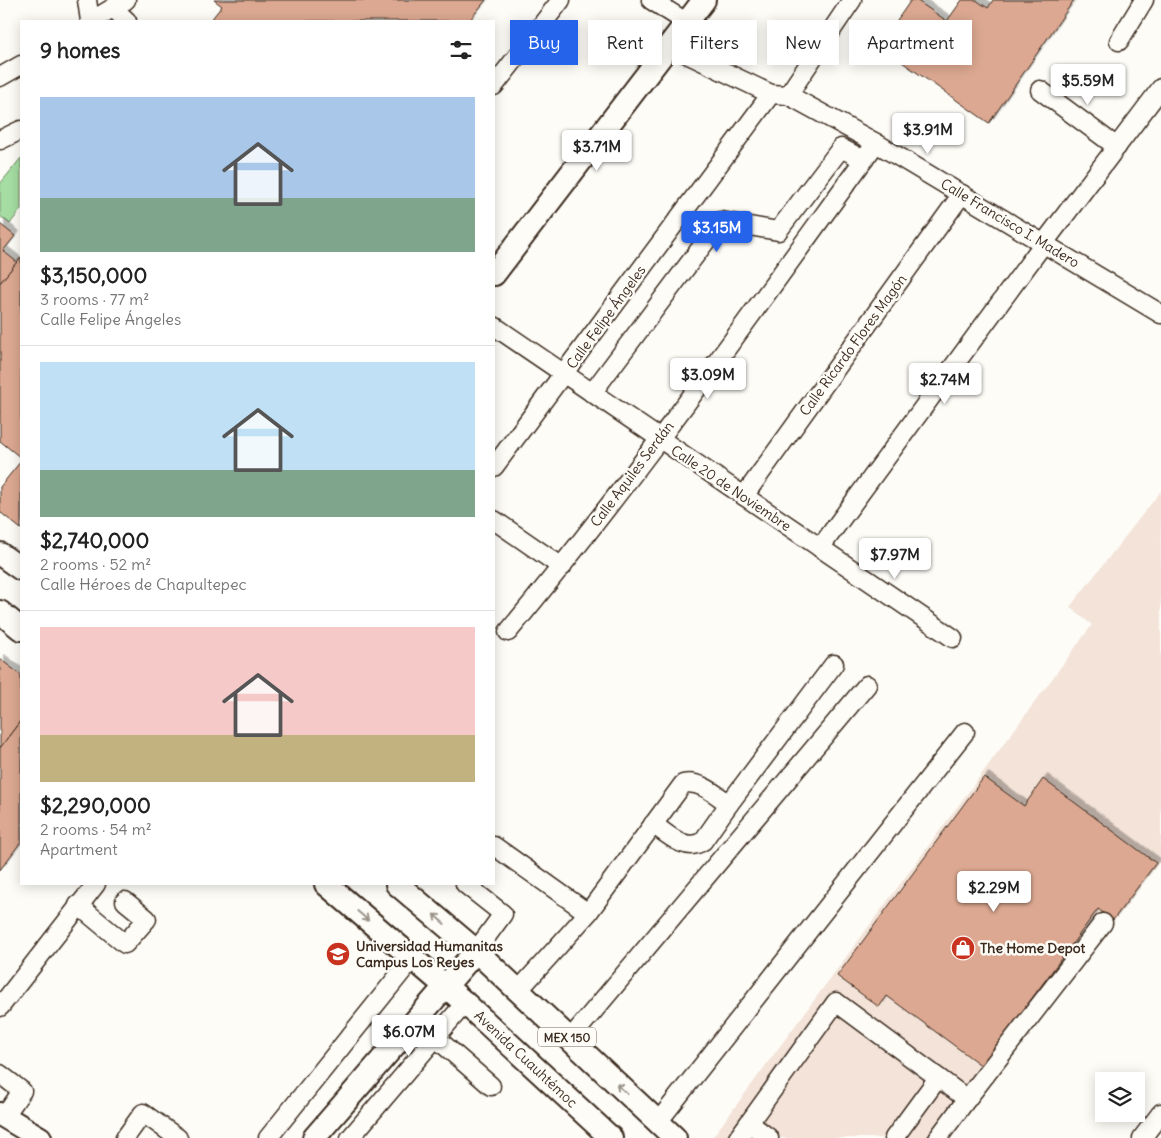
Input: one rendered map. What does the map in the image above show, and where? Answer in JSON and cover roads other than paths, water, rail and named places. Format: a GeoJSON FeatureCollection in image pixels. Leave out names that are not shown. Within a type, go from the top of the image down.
{"type":"FeatureCollection","features":[{"type":"Feature","properties":{"kind":"main road"},"geometry":{"type":"LineString","coordinates":[[688,20],[704,0]]}},
{"type":"Feature","properties":{"kind":"main road"},"geometry":{"type":"LineString","coordinates":[[495,273],[672,43]]}},
{"type":"Feature","properties":{"kind":"main road"},"geometry":{"type":"LineString","coordinates":[[0,554],[20,568]]}},
{"type":"Feature","properties":{"kind":"main road"},"geometry":{"type":"LineString","coordinates":[[0,612],[20,629]]}},
{"type":"Feature","properties":{"kind":"main road","name":"Avenida Cuauhtémoc"},"geometry":{"type":"LineString","coordinates":[[327,885],[465,1003],[604,1136]]}},
{"type":"Feature","properties":{"kind":"main road","name":"MEX 150"},"geometry":{"type":"LineString","coordinates":[[399,885],[476,951],[675,1138]]}},
{"type":"Feature","properties":{"kind":"main road"},"geometry":{"type":"LineString","coordinates":[[314,1138],[476,951]]}},
{"type":"Feature","properties":{"kind":"main road"},"geometry":{"type":"LineString","coordinates":[[2,1116],[40,1138]]}},
{"type":"Feature","properties":{"kind":"street"},"geometry":{"type":"LineString","coordinates":[[87,0],[90,20]]}},
{"type":"Feature","properties":{"kind":"street"},"geometry":{"type":"LineString","coordinates":[[495,85],[561,0]]}},
{"type":"Feature","properties":{"kind":"street"},"geometry":{"type":"LineString","coordinates":[[651,0],[683,20]]}},
{"type":"Feature","properties":{"kind":"street","name":"Calle Felipe Ángeles"},"geometry":{"type":"LineString","coordinates":[[495,466],[852,0]]}},
{"type":"Feature","properties":{"kind":"street"},"geometry":{"type":"LineString","coordinates":[[1119,40],[1144,0]]}},
{"type":"Feature","properties":{"kind":"street"},"geometry":{"type":"LineString","coordinates":[[92,20],[120,4],[127,20]]}},
{"type":"Feature","properties":{"kind":"street","name":"Calle Francisco I. Madero"},"geometry":{"type":"LineString","coordinates":[[670,46],[780,95],[876,143],[1159,308]]}},
{"type":"Feature","properties":{"kind":"street"},"geometry":{"type":"LineString","coordinates":[[0,78],[20,66]]}},
{"type":"Feature","properties":{"kind":"street"},"geometry":{"type":"LineString","coordinates":[[820,548],[1044,242],[1161,88]]}},
{"type":"Feature","properties":{"kind":"street"},"geometry":{"type":"LineString","coordinates":[[1040,90],[1118,147]]}},
{"type":"Feature","properties":{"kind":"street"},"geometry":{"type":"LineString","coordinates":[[0,140],[20,130]]}},
{"type":"Feature","properties":{"kind":"street","name":"Calle Aquiles Serdán"},"geometry":{"type":"LineString","coordinates":[[508,632],[562,567],[660,439],[876,143]]}},
{"type":"Feature","properties":{"kind":"street"},"geometry":{"type":"LineString","coordinates":[[592,393],[721,221],[778,231],[841,148],[864,160]]}},
{"type":"Feature","properties":{"kind":"street","name":"Calle Ricardo Flores Magón"},"geometry":{"type":"LineString","coordinates":[[744,496],[962,194]]}},
{"type":"Feature","properties":{"kind":"street","name":"Calle 20 de Noviembre"},"geometry":{"type":"LineString","coordinates":[[495,327],[953,638]]}},
{"type":"Feature","properties":{"kind":"street"},"geometry":{"type":"LineString","coordinates":[[495,521],[562,567]]}},
{"type":"Feature","properties":{"kind":"street"},"geometry":{"type":"LineString","coordinates":[[653,824],[684,844],[697,845],[703,841],[834,664]]}},
{"type":"Feature","properties":{"kind":"street"},"geometry":{"type":"LineString","coordinates":[[570,1040],[867,685]]}},
{"type":"Feature","properties":{"kind":"street"},"geometry":{"type":"LineString","coordinates":[[658,1122],[964,732]]}},
{"type":"Feature","properties":{"kind":"street"},"geometry":{"type":"LineString","coordinates":[[518,991],[588,913],[683,784],[692,782],[702,786],[729,804]]}},
{"type":"Feature","properties":{"kind":"street"},"geometry":{"type":"LineString","coordinates":[[495,847],[588,913]]}},
{"type":"Feature","properties":{"kind":"street"},"geometry":{"type":"LineString","coordinates":[[0,1007],[95,885]]}},
{"type":"Feature","properties":{"kind":"street"},"geometry":{"type":"LineString","coordinates":[[466,885],[503,914],[476,951]]}},
{"type":"Feature","properties":{"kind":"street"},"geometry":{"type":"LineString","coordinates":[[78,905],[125,944],[146,919],[125,901]]}},
{"type":"Feature","properties":{"kind":"street"},"geometry":{"type":"LineString","coordinates":[[938,1138],[1103,923]]}},
{"type":"Feature","properties":{"kind":"street"},"geometry":{"type":"LineString","coordinates":[[268,1138],[412,959]]}},
{"type":"Feature","properties":{"kind":"street"},"geometry":{"type":"LineString","coordinates":[[738,1138],[836,1002],[967,1099]]}},
{"type":"Feature","properties":{"kind":"street"},"geometry":{"type":"LineString","coordinates":[[334,1115],[352,1136],[465,1003]]}},
{"type":"Feature","properties":{"kind":"street"},"geometry":{"type":"LineString","coordinates":[[436,1038],[491,1086]]}},
{"type":"Feature","properties":{"kind":"street"},"geometry":{"type":"LineString","coordinates":[[0,1074],[22,1090],[2,1116]]}},
{"type":"Feature","properties":{"kind":"street"},"geometry":{"type":"LineString","coordinates":[[894,1138],[938,1078]]}},
{"type":"Feature","properties":{"kind":"street"},"geometry":{"type":"LineString","coordinates":[[126,1138],[143,1113],[178,1138]]}},
{"type":"Feature","properties":{"kind":"street"},"geometry":{"type":"LineString","coordinates":[[1142,1138],[1161,1113]]}},
{"type":"Feature","properties":{"kind":"street"},"geometry":{"type":"LineString","coordinates":[[749,1123],[769,1138]]}},
{"type":"Feature","properties":{"kind":"place","name":"The Home Depot"},"geometry":{"type":"Point","coordinates":[963,948]}},
{"type":"Feature","properties":{"kind":"place","name":"Universidad Humanitas Campus Los Reyes"},"geometry":{"type":"Point","coordinates":[338,954]}}]}
